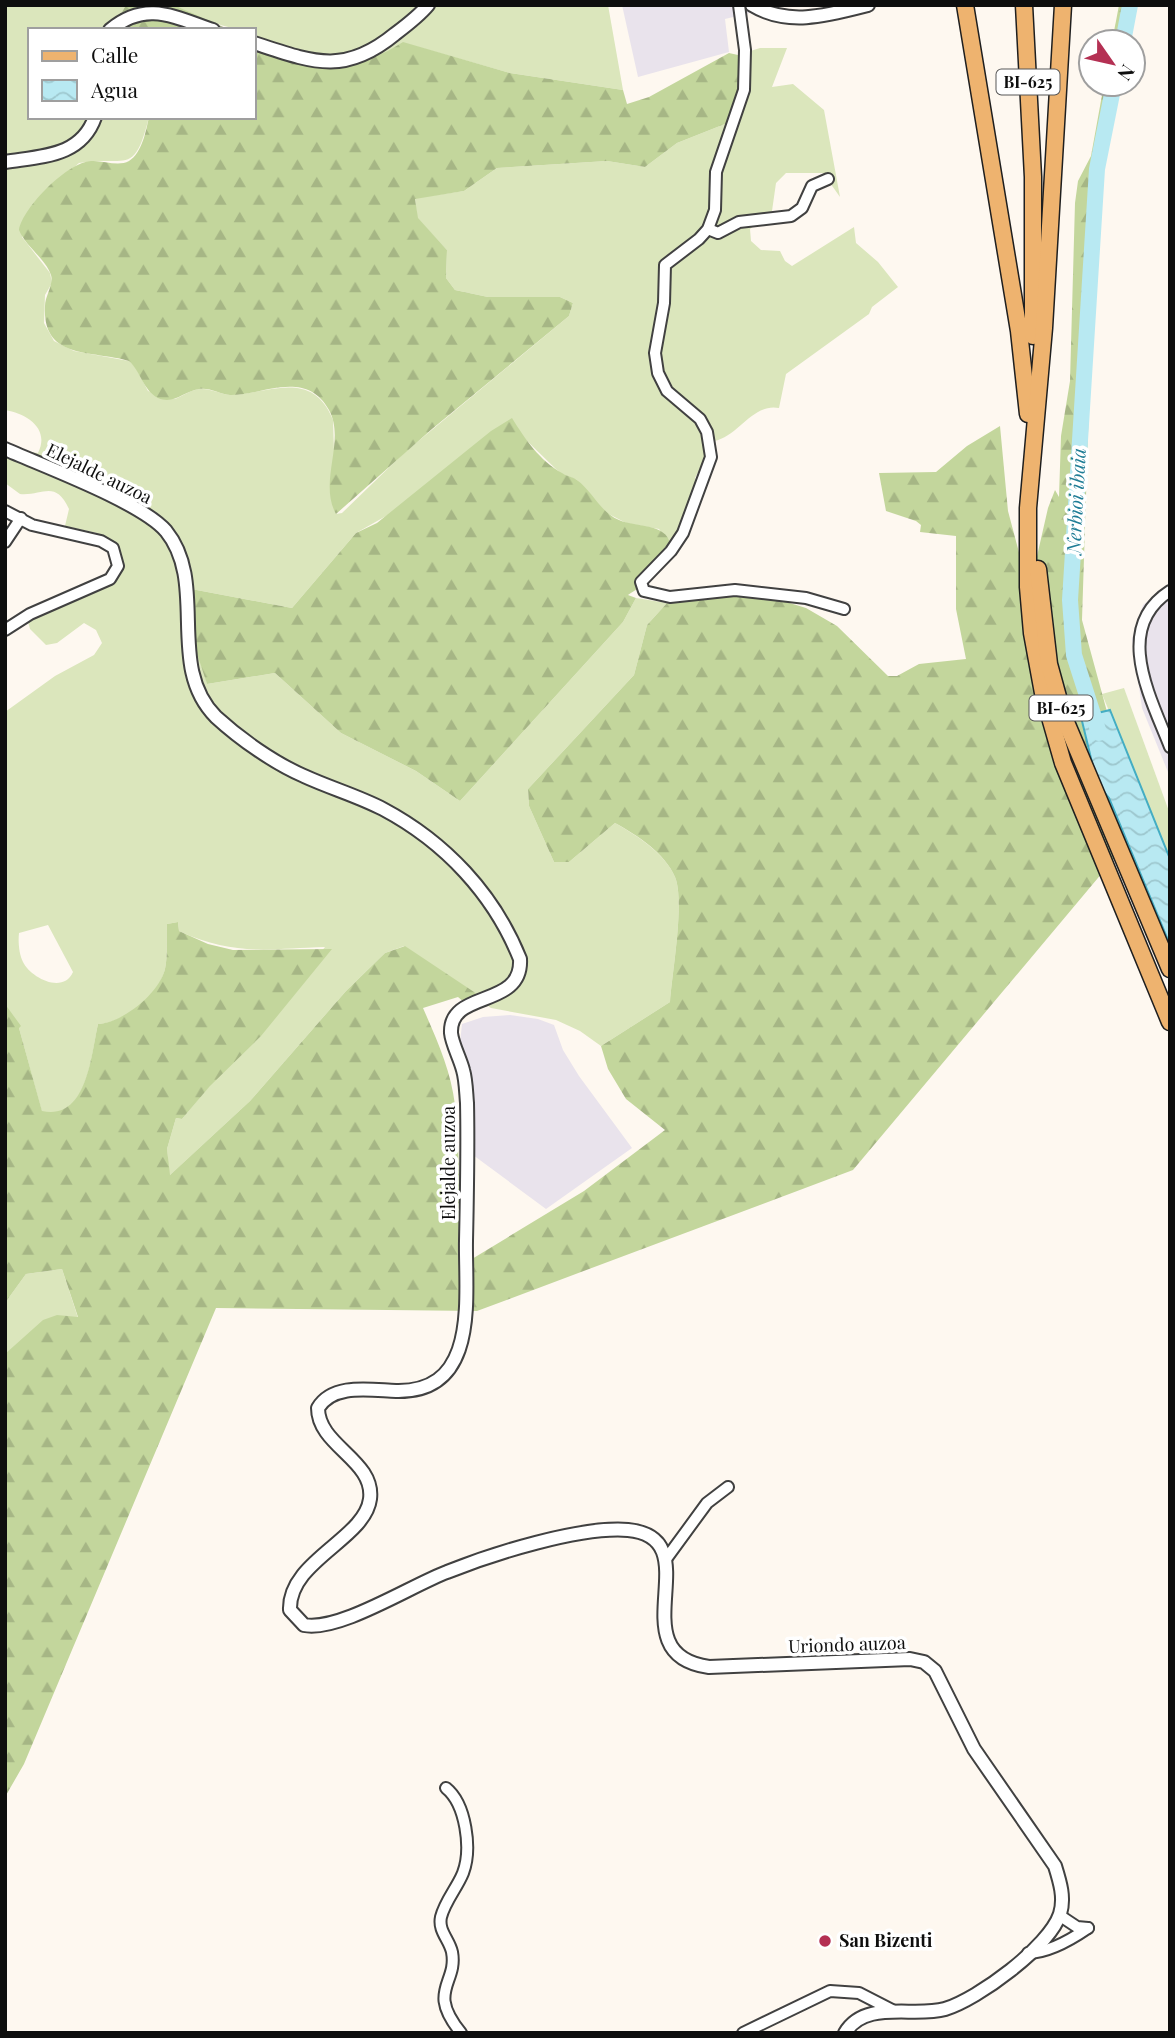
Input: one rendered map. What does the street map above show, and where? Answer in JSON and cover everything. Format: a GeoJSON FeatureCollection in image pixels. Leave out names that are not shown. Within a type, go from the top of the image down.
{"type":"FeatureCollection","features":[{"type":"Feature","properties":{"kind":"main road","name":"BI-625"},"geometry":{"type":"LineString","coordinates":[[1024,5],[1033,177],[1032,447],[1028,587],[1036,662],[1049,719],[1063,763],[1169,1021]]}},
{"type":"Feature","properties":{"kind":"main road"},"geometry":{"type":"LineString","coordinates":[[1032,447],[1044,328],[1063,5]]}},
{"type":"Feature","properties":{"kind":"main road"},"geometry":{"type":"LineString","coordinates":[[962,9],[1019,331],[1032,447]]}},
{"type":"Feature","properties":{"kind":"main road","name":"BI-625"},"geometry":{"type":"LineString","coordinates":[[1032,447],[1039,587],[1049,664],[1080,759],[1170,970]]}},
{"type":"Feature","properties":{"kind":"street"},"geometry":{"type":"LineString","coordinates":[[256,44],[320,63],[340,63],[362,57],[382,45],[428,5]]}},
{"type":"Feature","properties":{"kind":"street"},"geometry":{"type":"LineString","coordinates":[[739,5],[745,50],[744,90],[716,172],[715,211],[708,229],[665,265],[664,303],[655,354],[658,373],[667,391],[700,419],[706,432],[711,457],[683,533],[671,551],[641,582],[644,591],[670,597],[735,590],[806,598],[844,609]]}},
{"type":"Feature","properties":{"kind":"street"},"geometry":{"type":"LineString","coordinates":[[752,5],[772,15],[799,19],[868,5]]}},
{"type":"Feature","properties":{"kind":"street"},"geometry":{"type":"LineString","coordinates":[[112,28],[124,18],[145,11],[164,14],[207,28]]}},
{"type":"Feature","properties":{"kind":"street"},"geometry":{"type":"LineString","coordinates":[[5,162],[66,151],[80,144],[94,119]]}},
{"type":"Feature","properties":{"kind":"street"},"geometry":{"type":"LineString","coordinates":[[708,229],[718,233],[740,222],[791,216],[802,208],[812,186],[828,179]]}},
{"type":"Feature","properties":{"kind":"street","name":"Elejalde auzoa"},"geometry":{"type":"LineString","coordinates":[[5,449],[142,512],[165,531],[179,556],[184,578],[190,664],[202,697],[214,714],[300,775],[382,809],[435,846],[479,885],[520,959],[520,968],[513,984],[506,990],[464,1007],[457,1016],[451,1033],[464,1073],[467,1103],[466,1331],[450,1366],[437,1381],[425,1388],[411,1391],[359,1390],[331,1394],[323,1399],[318,1408],[322,1428],[369,1481],[370,1503],[357,1522],[292,1590],[290,1610],[304,1625],[323,1625],[389,1600],[446,1572],[537,1544],[604,1530],[639,1532],[657,1543],[666,1559]]}},
{"type":"Feature","properties":{"kind":"street"},"geometry":{"type":"LineString","coordinates":[[5,511],[32,525],[101,541],[113,548],[118,566],[110,579],[30,614],[5,630]]}},
{"type":"Feature","properties":{"kind":"street"},"geometry":{"type":"LineString","coordinates":[[5,542],[21,518]]}},
{"type":"Feature","properties":{"kind":"street"},"geometry":{"type":"LineString","coordinates":[[1170,591],[1151,608],[1138,638],[1142,671],[1170,747]]}},
{"type":"Feature","properties":{"kind":"street"},"geometry":{"type":"LineString","coordinates":[[666,1559],[680,1544],[706,1503],[728,1487]]}},
{"type":"Feature","properties":{"kind":"street","name":"Uriondo auzoa"},"geometry":{"type":"LineString","coordinates":[[666,1559],[663,1625],[668,1644],[679,1658],[694,1665],[910,1659],[924,1662],[935,1671],[974,1749],[1055,1867],[1061,1885],[1059,1915]]}},
{"type":"Feature","properties":{"kind":"street"},"geometry":{"type":"LineString","coordinates":[[446,1788],[458,1800],[463,1815],[464,1870],[440,1919],[443,1934],[452,1953],[444,2001],[461,2033]]}},
{"type":"Feature","properties":{"kind":"street"},"geometry":{"type":"LineString","coordinates":[[845,2033],[857,2019],[870,2013],[945,2009],[969,1999],[1028,1953],[1050,1932],[1059,1915],[1077,1927],[1088,1927],[1076,1936],[1038,1953],[1028,1953]]}},
{"type":"Feature","properties":{"kind":"street"},"geometry":{"type":"LineString","coordinates":[[743,2033],[830,1991],[859,1993],[896,2012]]}},
{"type":"Feature","properties":{"kind":"shaded area"},"geometry":{"type":"Polygon","coordinates":[[[622,5],[783,5],[725,19],[729,52],[638,77],[622,5]]]}},
{"type":"Feature","properties":{"kind":"shaded area"},"geometry":{"type":"Polygon","coordinates":[[[1170,583],[1170,777],[1142,708],[1132,639],[1143,605],[1170,583]]]}},
{"type":"Feature","properties":{"kind":"shaded area"},"geometry":{"type":"Polygon","coordinates":[[[510,1015],[538,1019],[554,1025],[563,1050],[579,1076],[632,1148],[546,1209],[473,1155],[475,1104],[460,1043],[462,1024],[483,1017],[510,1015]]]}},
{"type":"Feature","properties":{"kind":"green space"},"geometry":{"type":"Polygon","coordinates":[[[5,5],[126,5],[113,28],[28,28],[28,119],[148,119],[144,136],[133,156],[126,160],[79,163],[64,176],[22,237],[50,273],[52,283],[45,295],[44,323],[54,341],[74,351],[129,361],[136,368],[148,391],[175,399],[200,389],[233,395],[290,388],[303,389],[314,395],[325,404],[333,420],[336,514],[342,513],[404,453],[569,316],[573,303],[560,297],[488,297],[455,290],[446,278],[447,250],[417,218],[415,198],[464,191],[497,168],[607,161],[645,167],[677,143],[730,122],[743,81],[738,55],[760,48],[787,48],[772,87],[793,84],[824,110],[840,197],[823,173],[786,173],[776,183],[772,211],[750,229],[751,241],[761,250],[780,251],[785,261],[792,266],[854,227],[856,243],[878,262],[898,287],[872,307],[869,314],[786,374],[779,408],[761,410],[731,433],[714,441],[695,478],[698,483],[686,516],[670,544],[659,529],[626,523],[603,511],[577,480],[560,473],[524,438],[356,533],[292,608],[186,588],[207,684],[275,673],[341,733],[416,771],[460,801],[623,622],[636,598],[667,603],[647,625],[634,675],[528,789],[529,806],[554,862],[569,862],[615,823],[632,833],[664,860],[675,877],[679,903],[670,1002],[601,1046],[580,1031],[556,1020],[491,1008],[404,946],[385,953],[346,991],[250,1101],[169,1176],[167,1149],[176,1118],[182,1119],[325,947],[234,948],[179,931],[178,922],[167,924],[165,969],[156,989],[129,1013],[119,1019],[98,1024],[85,1083],[78,1096],[69,1106],[57,1112],[42,1112],[19,1028],[5,1004],[5,712],[55,676],[94,655],[102,643],[96,630],[84,623],[57,643],[46,645],[30,629],[27,618],[85,594],[119,575],[114,546],[97,533],[65,526],[69,509],[59,494],[48,491],[20,494],[5,483],[5,449],[38,453],[41,444],[39,430],[35,424],[5,410],[5,5]],[[48,925],[19,933],[22,959],[32,973],[55,983],[68,979],[73,972],[48,925]]]}},
{"type":"Feature","properties":{"kind":"green space"},"geometry":{"type":"Polygon","coordinates":[[[126,5],[174,5],[226,28],[113,28],[126,5]]]}},
{"type":"Feature","properties":{"kind":"green space"},"geometry":{"type":"Polygon","coordinates":[[[174,5],[608,5],[623,90],[510,73],[404,43],[365,60],[329,60],[256,38],[256,28],[222,26],[174,5]]]}},
{"type":"Feature","properties":{"kind":"green space"},"geometry":{"type":"Polygon","coordinates":[[[1119,5],[1133,5],[1129,28],[1115,28],[1119,5]]]}},
{"type":"Feature","properties":{"kind":"green space"},"geometry":{"type":"Polygon","coordinates":[[[256,38],[311,56],[346,61],[383,53],[403,42],[510,73],[623,90],[627,104],[649,97],[729,53],[738,55],[743,81],[730,122],[677,143],[645,167],[607,161],[497,168],[464,191],[415,199],[418,218],[447,250],[446,278],[455,290],[488,297],[560,297],[573,303],[569,316],[432,429],[336,514],[330,489],[335,435],[333,422],[329,410],[319,397],[308,390],[282,387],[230,395],[199,389],[164,400],[153,395],[129,361],[72,350],[52,336],[46,323],[45,306],[51,275],[19,230],[22,220],[37,198],[71,169],[91,161],[129,161],[143,141],[148,119],[256,119],[256,38]]]}},
{"type":"Feature","properties":{"kind":"green space"},"geometry":{"type":"Polygon","coordinates":[[[1101,98],[1116,98],[1095,216],[1082,620],[1139,829],[853,1170],[477,1311],[216,1308],[24,1764],[5,1797],[5,1354],[43,1320],[57,1315],[78,1317],[62,1269],[26,1274],[5,1303],[5,1004],[21,1026],[19,1028],[42,1111],[57,1111],[69,1106],[78,1096],[89,1068],[98,1024],[118,1018],[138,1006],[161,978],[166,964],[167,924],[178,922],[179,931],[208,944],[233,950],[332,949],[261,1036],[210,1086],[182,1119],[176,1118],[167,1149],[170,1175],[250,1101],[346,991],[385,953],[405,946],[474,992],[488,1006],[472,1009],[458,997],[423,1008],[443,1056],[453,1092],[467,1262],[584,1191],[665,1130],[626,1099],[608,1069],[601,1046],[670,1002],[679,903],[675,877],[657,853],[615,823],[569,862],[554,862],[529,806],[528,789],[634,675],[647,625],[667,603],[729,596],[783,601],[806,608],[837,626],[888,676],[897,676],[919,664],[966,659],[956,609],[956,536],[920,532],[921,525],[916,521],[886,511],[879,473],[936,472],[967,446],[1000,426],[1008,511],[1021,560],[1035,565],[1048,508],[1055,490],[1059,497],[1061,436],[1070,381],[1075,203],[1078,181],[1091,156],[1101,98]]]}},
{"type":"Feature","properties":{"kind":"green space"},"geometry":{"type":"Polygon","coordinates":[[[512,418],[540,456],[554,468],[577,480],[612,516],[663,532],[668,537],[670,553],[656,574],[628,595],[636,598],[623,622],[460,801],[416,771],[341,733],[275,673],[207,684],[187,623],[186,588],[292,608],[356,533],[377,523],[491,431],[512,418]]]}},
{"type":"Feature","properties":{"kind":"green space"},"geometry":{"type":"Polygon","coordinates":[[[1124,688],[1170,814],[1170,859],[1102,694],[1124,688]]]}},
{"type":"Feature","properties":{"kind":"green space"},"geometry":{"type":"Polygon","coordinates":[[[62,1269],[78,1318],[62,1318],[5,1354],[5,1303],[26,1274],[62,1269]]]}},
{"type":"Feature","properties":{"kind":"water"},"geometry":{"type":"Polygon","coordinates":[[[1110,710],[1170,859],[1170,945],[1109,798],[1097,783],[1081,717],[1110,710]]]}},
{"type":"Feature","properties":{"kind":"waterway","name":"Nerbioi ibaia"},"geometry":{"type":"LineString","coordinates":[[1126,28],[1130,5]]}},
{"type":"Feature","properties":{"kind":"waterway","name":"Nerbioi ibaia"},"geometry":{"type":"LineString","coordinates":[[1099,733],[1074,655],[1070,600],[1097,169],[1111,98]]}},
{"type":"Feature","properties":{"kind":"place","name":"San Bizenti"},"geometry":{"type":"Point","coordinates":[825,1941]}}]}
